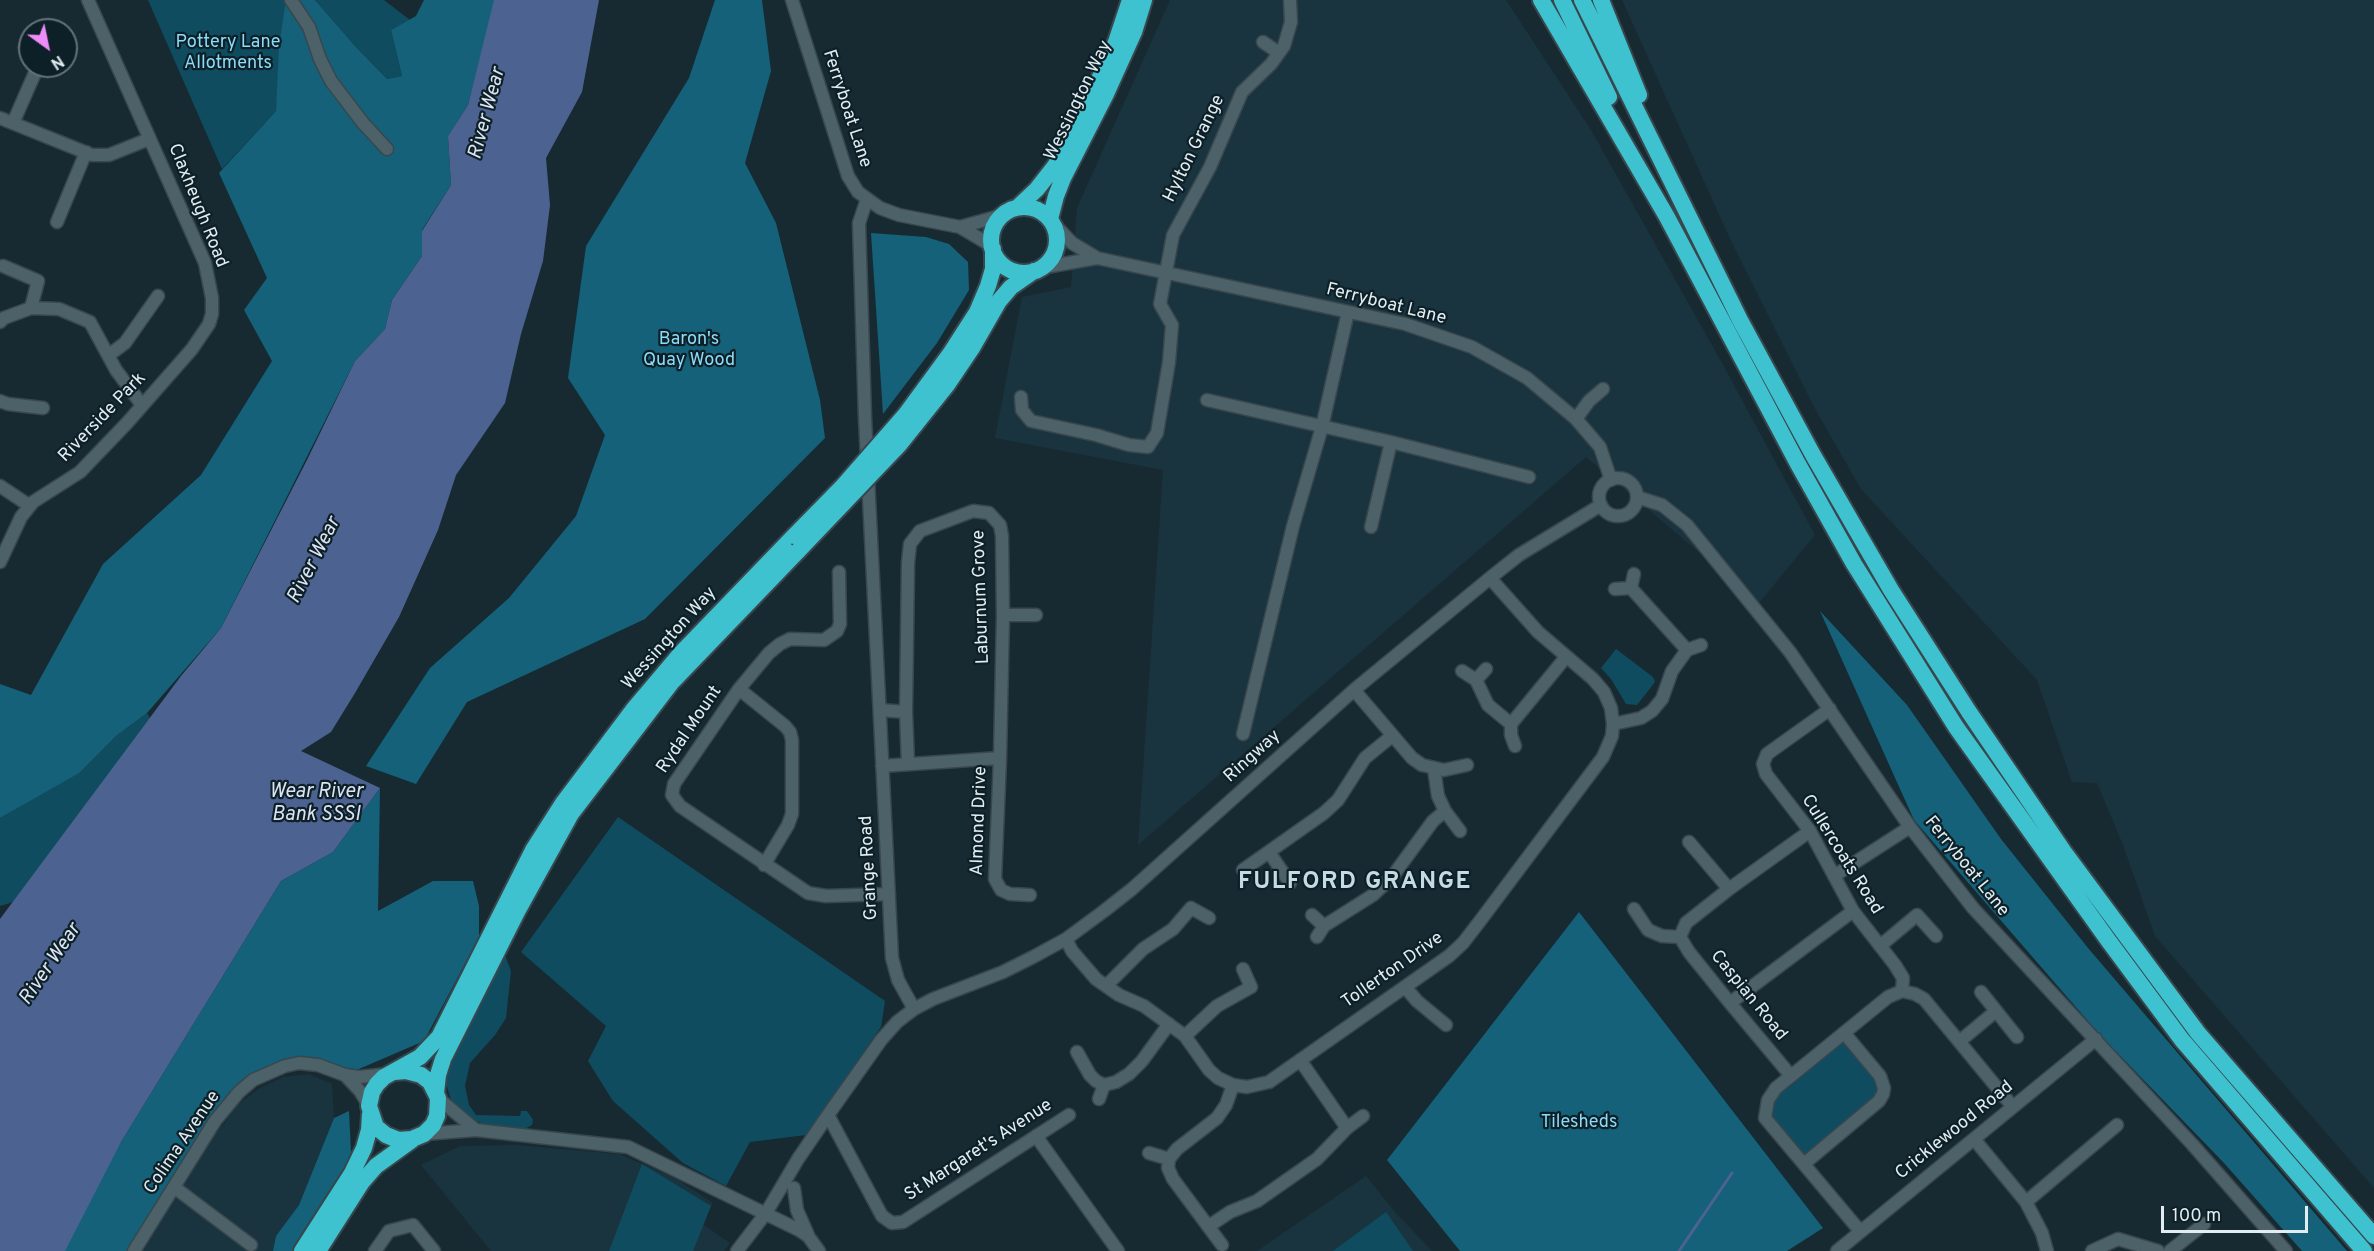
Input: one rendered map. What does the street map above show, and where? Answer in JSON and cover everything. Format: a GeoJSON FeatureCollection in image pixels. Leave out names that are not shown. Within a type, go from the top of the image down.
{"type":"FeatureCollection","features":[{"type":"Feature","properties":{"kind":"highway","name":"Wessington Way"},"geometry":{"type":"LineString","coordinates":[[910,419],[977,312],[993,269],[992,236],[996,223],[1037,189],[1055,166],[1079,123],[1116,42],[1130,0]]}},
{"type":"Feature","properties":{"kind":"highway","name":"Wessington Way"},"geometry":{"type":"LineString","coordinates":[[318,1251],[369,1174],[393,1151],[418,1137],[433,1125],[437,1116],[438,1075],[443,1059],[517,912],[571,814],[672,682],[796,543],[843,486],[947,385],[999,301],[1011,287],[1049,262],[1057,245],[1057,233],[1051,221],[1056,196],[1134,32],[1144,0]]}},
{"type":"Feature","properties":{"kind":"highway"},"geometry":{"type":"LineString","coordinates":[[1541,0],[1667,217]]}},
{"type":"Feature","properties":{"kind":"highway"},"geometry":{"type":"LineString","coordinates":[[1562,0],[1667,217],[1798,464],[1854,564],[1956,727],[2182,1040],[2364,1251]]}},
{"type":"Feature","properties":{"kind":"highway"},"geometry":{"type":"LineString","coordinates":[[1582,0],[1740,320],[1813,455],[1891,590],[1969,712],[2064,852],[2199,1033],[2374,1236]]}},
{"type":"Feature","properties":{"kind":"highway"},"geometry":{"type":"LineString","coordinates":[[1601,0],[1687,213]]}},
{"type":"Feature","properties":{"kind":"highway"},"geometry":{"type":"LineString","coordinates":[[1010,211],[1033,208],[1044,213],[1051,221]]}},
{"type":"Feature","properties":{"kind":"highway"},"geometry":{"type":"LineString","coordinates":[[992,247],[1002,264],[1011,270],[1022,272],[1037,270]]}},
{"type":"Feature","properties":{"kind":"highway","name":"Wessington Way"},"geometry":{"type":"LineString","coordinates":[[302,1251],[352,1173],[364,1148],[369,1130],[372,1092],[377,1084],[392,1073],[420,1057],[439,1037],[533,850],[563,803],[648,691],[682,652],[796,543]]}},
{"type":"Feature","properties":{"kind":"highway"},"geometry":{"type":"LineString","coordinates":[[392,1073],[406,1071],[421,1075],[430,1082],[437,1095]]}},
{"type":"Feature","properties":{"kind":"highway"},"geometry":{"type":"LineString","coordinates":[[369,1109],[376,1127],[386,1135],[398,1140],[418,1137]]}},
{"type":"Feature","properties":{"kind":"street","name":"Claxheugh Road"},"geometry":{"type":"LineString","coordinates":[[88,0],[205,263],[212,298],[209,324]]}},
{"type":"Feature","properties":{"kind":"street"},"geometry":{"type":"LineString","coordinates":[[291,0],[309,27],[331,81],[363,123],[387,149]]}},
{"type":"Feature","properties":{"kind":"street","name":"Ferryboat Lane"},"geometry":{"type":"LineString","coordinates":[[792,0],[848,176],[858,192],[880,208],[899,215],[960,227],[992,247]]}},
{"type":"Feature","properties":{"kind":"street","name":"Hylton Grange"},"geometry":{"type":"LineString","coordinates":[[1021,397],[1022,410],[1031,421],[1096,435],[1129,445],[1148,447],[1156,433],[1169,362],[1172,325],[1160,304],[1173,235],[1210,167],[1242,92],[1271,64],[1284,46],[1291,22],[1290,0]]}},
{"type":"Feature","properties":{"kind":"street"},"geometry":{"type":"LineString","coordinates":[[1263,42],[1279,53]]}},
{"type":"Feature","properties":{"kind":"street"},"geometry":{"type":"LineString","coordinates":[[5,123],[31,78]]}},
{"type":"Feature","properties":{"kind":"street","name":"Claxheugh Road"},"geometry":{"type":"LineString","coordinates":[[5,123],[92,155],[109,155],[149,139]]}},
{"type":"Feature","properties":{"kind":"street"},"geometry":{"type":"LineString","coordinates":[[57,222],[86,152]]}},
{"type":"Feature","properties":{"kind":"street","name":"Grange Road"},"geometry":{"type":"LineString","coordinates":[[867,199],[859,223],[865,418],[892,958],[898,980],[914,1010]]}},
{"type":"Feature","properties":{"kind":"street","name":"Ferryboat Lane"},"geometry":{"type":"LineString","coordinates":[[960,227],[1010,211]]}},
{"type":"Feature","properties":{"kind":"street","name":"Ferryboat Lane"},"geometry":{"type":"LineString","coordinates":[[1051,221],[1072,243],[1097,258],[1405,324],[1472,347],[1527,378],[1576,418],[1600,447],[1611,480]]}},
{"type":"Feature","properties":{"kind":"street","name":"Ferryboat Lane"},"geometry":{"type":"LineString","coordinates":[[1037,270],[1097,258]]}},
{"type":"Feature","properties":{"kind":"street"},"geometry":{"type":"LineString","coordinates":[[3,266],[38,281],[30,308]]}},
{"type":"Feature","properties":{"kind":"street"},"geometry":{"type":"LineString","coordinates":[[109,355],[125,343],[158,296]]}},
{"type":"Feature","properties":{"kind":"street"},"geometry":{"type":"LineString","coordinates":[[0,322],[4,318],[30,308],[59,309],[90,322],[116,370],[142,405]]}},
{"type":"Feature","properties":{"kind":"street"},"geometry":{"type":"LineString","coordinates":[[1243,734],[1293,526],[1322,427],[1348,312]]}},
{"type":"Feature","properties":{"kind":"street","name":"Riverside Park"},"geometry":{"type":"LineString","coordinates":[[0,562],[3,546],[30,506],[80,472],[192,349],[209,324]]}},
{"type":"Feature","properties":{"kind":"street"},"geometry":{"type":"LineString","coordinates":[[1576,418],[1589,401],[1603,390]]}},
{"type":"Feature","properties":{"kind":"street"},"geometry":{"type":"LineString","coordinates":[[1207,400],[1391,442],[1529,477]]}},
{"type":"Feature","properties":{"kind":"street"},"geometry":{"type":"LineString","coordinates":[[0,401],[43,408]]}},
{"type":"Feature","properties":{"kind":"street"},"geometry":{"type":"LineString","coordinates":[[1371,527],[1391,442]]}},
{"type":"Feature","properties":{"kind":"street"},"geometry":{"type":"LineString","coordinates":[[1624,479],[1635,488],[1637,497],[1635,507],[1623,516],[1610,514],[1601,505],[1600,493],[1606,483],[1611,480],[1624,479]]}},
{"type":"Feature","properties":{"kind":"street"},"geometry":{"type":"LineString","coordinates":[[0,486],[30,506]]}},
{"type":"Feature","properties":{"kind":"street","name":"Ferryboat Lane"},"geometry":{"type":"LineString","coordinates":[[1637,497],[1662,505],[1687,525],[1758,610],[1830,709],[1910,827],[1973,908],[2192,1144],[2286,1251]]}},
{"type":"Feature","properties":{"kind":"street","name":"Ringway"},"geometry":{"type":"LineString","coordinates":[[914,1010],[933,999],[1003,972],[1066,939],[1132,889],[1354,690],[1518,555],[1601,505]]}},
{"type":"Feature","properties":{"kind":"street","name":"Laburnum Grove"},"geometry":{"type":"LineString","coordinates":[[908,764],[906,712],[910,544],[920,531],[973,512],[982,511],[995,517],[1000,525],[1002,536],[1000,758]]}},
{"type":"Feature","properties":{"kind":"street","name":"Rydal Mount"},"geometry":{"type":"LineString","coordinates":[[839,572],[840,624],[837,631],[824,640],[790,639],[769,653],[739,689],[674,784],[672,795],[680,806],[800,889],[817,895],[889,894]]}},
{"type":"Feature","properties":{"kind":"street"},"geometry":{"type":"LineString","coordinates":[[1630,588],[1634,574]]}},
{"type":"Feature","properties":{"kind":"street"},"geometry":{"type":"LineString","coordinates":[[1490,578],[1531,624],[1593,679],[1604,692],[1611,708],[1613,724],[1641,718],[1652,711],[1662,699],[1672,671],[1687,650],[1701,645]]}},
{"type":"Feature","properties":{"kind":"street"},"geometry":{"type":"LineString","coordinates":[[1615,589],[1630,588]]}},
{"type":"Feature","properties":{"kind":"street"},"geometry":{"type":"LineString","coordinates":[[1630,588],[1687,650]]}},
{"type":"Feature","properties":{"kind":"street"},"geometry":{"type":"LineString","coordinates":[[1003,615],[1036,615]]}},
{"type":"Feature","properties":{"kind":"street"},"geometry":{"type":"LineString","coordinates":[[1515,746],[1511,735],[1511,724],[1566,657]]}},
{"type":"Feature","properties":{"kind":"street"},"geometry":{"type":"LineString","coordinates":[[1476,680],[1486,669]]}},
{"type":"Feature","properties":{"kind":"street"},"geometry":{"type":"LineString","coordinates":[[1462,671],[1476,680],[1488,705],[1511,724]]}},
{"type":"Feature","properties":{"kind":"street"},"geometry":{"type":"LineString","coordinates":[[739,689],[785,726],[792,740],[792,814],[764,865]]}},
{"type":"Feature","properties":{"kind":"street"},"geometry":{"type":"LineString","coordinates":[[1354,690],[1392,736],[1412,758],[1422,765],[1444,770],[1467,765]]}},
{"type":"Feature","properties":{"kind":"street","name":"Cullercoats Road"},"geometry":{"type":"LineString","coordinates":[[1830,709],[1767,754],[1764,764],[1766,774],[1810,831],[1853,911],[1903,978],[1902,991]]}},
{"type":"Feature","properties":{"kind":"street"},"geometry":{"type":"LineString","coordinates":[[880,710],[906,712]]}},
{"type":"Feature","properties":{"kind":"street","name":"Tollerton Drive"},"geometry":{"type":"LineString","coordinates":[[1233,1085],[1247,1087],[1269,1082],[1449,956],[1463,943],[1603,757],[1612,736],[1613,724]]}},
{"type":"Feature","properties":{"kind":"street"},"geometry":{"type":"LineString","coordinates":[[1243,870],[1324,813],[1338,800],[1365,758],[1392,736]]}},
{"type":"Feature","properties":{"kind":"street"},"geometry":{"type":"LineString","coordinates":[[882,766],[1000,758]]}},
{"type":"Feature","properties":{"kind":"street","name":"Almond Drive"},"geometry":{"type":"LineString","coordinates":[[1000,758],[995,879],[1001,890],[1010,894],[1030,895]]}},
{"type":"Feature","properties":{"kind":"street"},"geometry":{"type":"LineString","coordinates":[[1434,769],[1438,796],[1445,811],[1460,831]]}},
{"type":"Feature","properties":{"kind":"street"},"geometry":{"type":"LineString","coordinates":[[1312,915],[1321,932],[1373,895],[1392,877],[1433,821],[1445,811]]}},
{"type":"Feature","properties":{"kind":"street"},"geometry":{"type":"LineString","coordinates":[[1834,876],[1910,827]]}},
{"type":"Feature","properties":{"kind":"street"},"geometry":{"type":"LineString","coordinates":[[1634,909],[1647,930],[1662,936],[1680,937],[1686,923],[1810,831]]}},
{"type":"Feature","properties":{"kind":"street"},"geometry":{"type":"LineString","coordinates":[[1689,842],[1729,889]]}},
{"type":"Feature","properties":{"kind":"street"},"geometry":{"type":"LineString","coordinates":[[1269,852],[1290,883]]}},
{"type":"Feature","properties":{"kind":"street"},"geometry":{"type":"LineString","coordinates":[[1106,986],[1143,949],[1173,928],[1191,908],[1209,918]]}},
{"type":"Feature","properties":{"kind":"street"},"geometry":{"type":"LineString","coordinates":[[1730,1003],[1853,911]]}},
{"type":"Feature","properties":{"kind":"street","name":"Cullercoats Road"},"geometry":{"type":"LineString","coordinates":[[1880,946],[1917,915],[1936,936]]}},
{"type":"Feature","properties":{"kind":"street","name":"Caspian Road"},"geometry":{"type":"LineString","coordinates":[[1680,937],[1689,952],[1791,1076]]}},
{"type":"Feature","properties":{"kind":"street"},"geometry":{"type":"LineString","coordinates":[[1066,939],[1080,961],[1096,979],[1119,995],[1144,1006],[1185,1036],[1209,1070],[1218,1078],[1233,1085],[1226,1105],[1217,1118],[1177,1149],[1169,1159],[1168,1168],[1173,1179],[1222,1245]]}},
{"type":"Feature","properties":{"kind":"street"},"geometry":{"type":"LineString","coordinates":[[1185,1036],[1217,1006],[1251,987],[1243,969]]}},
{"type":"Feature","properties":{"kind":"street"},"geometry":{"type":"LineString","coordinates":[[1405,987],[1417,1001],[1446,1025]]}},
{"type":"Feature","properties":{"kind":"street"},"geometry":{"type":"LineString","coordinates":[[1860,1232],[1766,1118],[1768,1100],[1776,1088],[1888,997],[1902,991],[1924,999],[2013,1107]]}},
{"type":"Feature","properties":{"kind":"street"},"geometry":{"type":"LineString","coordinates":[[1981,992],[2017,1037]]}},
{"type":"Feature","properties":{"kind":"street"},"geometry":{"type":"LineString","coordinates":[[737,1251],[766,1212],[798,1159],[881,1040],[897,1022],[914,1010]]}},
{"type":"Feature","properties":{"kind":"street"},"geometry":{"type":"LineString","coordinates":[[1960,1041],[1996,1011]]}},
{"type":"Feature","properties":{"kind":"street"},"geometry":{"type":"LineString","coordinates":[[1077,1052],[1090,1075],[1104,1085],[1116,1082],[1129,1074],[1142,1061],[1169,1024]]}},
{"type":"Feature","properties":{"kind":"street"},"geometry":{"type":"LineString","coordinates":[[1805,1163],[1879,1101],[1883,1094],[1884,1088],[1880,1076],[1845,1034]]}},
{"type":"Feature","properties":{"kind":"street","name":"Cricklewood Road"},"geometry":{"type":"LineString","coordinates":[[1837,1251],[2096,1039]]}},
{"type":"Feature","properties":{"kind":"street"},"geometry":{"type":"LineString","coordinates":[[1300,1060],[1347,1128]]}},
{"type":"Feature","properties":{"kind":"street","name":"Colima Avenue"},"geometry":{"type":"LineString","coordinates":[[134,1251],[215,1121],[238,1092],[253,1080],[268,1072],[300,1063],[318,1065],[345,1076],[359,1077],[392,1073]]}},
{"type":"Feature","properties":{"kind":"street","name":"Colima Avenue"},"geometry":{"type":"LineString","coordinates":[[345,1076],[360,1092],[369,1109]]}},
{"type":"Feature","properties":{"kind":"street"},"geometry":{"type":"LineString","coordinates":[[1099,1099],[1104,1085]]}},
{"type":"Feature","properties":{"kind":"street"},"geometry":{"type":"LineString","coordinates":[[437,1095],[476,1130]]}},
{"type":"Feature","properties":{"kind":"street","name":"St Margaret's Avenue"},"geometry":{"type":"LineString","coordinates":[[828,1115],[882,1216],[892,1223],[903,1222],[1069,1115]]}},
{"type":"Feature","properties":{"kind":"street"},"geometry":{"type":"LineString","coordinates":[[1209,1226],[1230,1212],[1257,1201],[1308,1165],[1363,1116]]}},
{"type":"Feature","properties":{"kind":"street"},"geometry":{"type":"LineString","coordinates":[[2026,1202],[2117,1125]]}},
{"type":"Feature","properties":{"kind":"street"},"geometry":{"type":"LineString","coordinates":[[418,1137],[476,1130],[628,1147],[766,1212],[808,1236]]}},
{"type":"Feature","properties":{"kind":"street"},"geometry":{"type":"LineString","coordinates":[[1036,1136],[1118,1251]]}},
{"type":"Feature","properties":{"kind":"street"},"geometry":{"type":"LineString","coordinates":[[1974,1139],[2026,1202],[2043,1233],[2047,1251]]}},
{"type":"Feature","properties":{"kind":"street"},"geometry":{"type":"LineString","coordinates":[[1149,1153],[1169,1159]]}},
{"type":"Feature","properties":{"kind":"street"},"geometry":{"type":"LineString","coordinates":[[174,1187],[251,1245]]}},
{"type":"Feature","properties":{"kind":"street"},"geometry":{"type":"LineString","coordinates":[[794,1188],[797,1210],[808,1236],[819,1251]]}},
{"type":"Feature","properties":{"kind":"street"},"geometry":{"type":"LineString","coordinates":[[2170,1251],[2204,1224]]}},
{"type":"Feature","properties":{"kind":"street"},"geometry":{"type":"LineString","coordinates":[[375,1251],[389,1231],[413,1225],[434,1251]]}},
{"type":"Feature","properties":{"kind":"street"},"geometry":{"type":"LineString","coordinates":[[2092,1251],[2118,1239],[2158,1251]]}},
{"type":"Feature","properties":{"kind":"shaded area"},"geometry":{"type":"Polygon","coordinates":[[[1170,0],[1506,0],[1591,130],[1722,363],[1815,535],[1759,603],[1586,457],[1138,845],[1163,470],[995,438],[1022,297],[1071,287],[1077,208],[1170,0]]]}},
{"type":"Feature","properties":{"kind":"shaded area"},"geometry":{"type":"Polygon","coordinates":[[[1622,0],[2374,0],[2374,1188],[2155,936],[2123,845],[2097,783],[2072,782],[2037,680],[1861,489],[1814,407],[1732,243],[1622,0]]]}},
{"type":"Feature","properties":{"kind":"shaded area"},"geometry":{"type":"Polygon","coordinates":[[[309,1074],[332,1084],[334,1118],[299,1205],[276,1236],[273,1251],[88,1251],[170,1170],[223,1125],[236,1106],[258,1089],[283,1077],[309,1074]]]}},
{"type":"Feature","properties":{"kind":"shaded area"},"geometry":{"type":"Polygon","coordinates":[[[516,1145],[619,1154],[675,1178],[713,1203],[701,1223],[730,1243],[724,1251],[491,1251],[421,1165],[460,1146],[516,1145]]]}},
{"type":"Feature","properties":{"kind":"shaded area"},"geometry":{"type":"Polygon","coordinates":[[[1366,1176],[1395,1212],[1432,1251],[1257,1251],[1366,1176]]]}},
{"type":"Feature","properties":{"kind":"green space","name":"Pottery Lane Allotments"},"geometry":{"type":"Polygon","coordinates":[[[148,0],[287,0],[276,111],[222,169],[148,0]]]}},
{"type":"Feature","properties":{"kind":"green space"},"geometry":{"type":"Polygon","coordinates":[[[286,0],[315,0],[387,79],[402,76],[391,30],[416,16],[424,0],[495,0],[468,105],[448,136],[451,185],[422,230],[422,256],[392,300],[385,329],[355,361],[221,628],[147,713],[116,736],[79,773],[0,818],[0,684],[31,695],[103,564],[201,475],[272,361],[244,310],[267,278],[219,173],[276,111],[279,46],[286,0]]]}},
{"type":"Feature","properties":{"kind":"green space"},"geometry":{"type":"Polygon","coordinates":[[[315,0],[384,0],[410,20],[391,30],[402,76],[387,79],[315,0]]]}},
{"type":"Feature","properties":{"kind":"green space","name":"Baron's Quay Wood"},"geometry":{"type":"Polygon","coordinates":[[[715,0],[762,0],[771,71],[745,163],[776,223],[820,400],[825,438],[645,619],[467,702],[416,784],[366,766],[430,668],[509,598],[576,516],[605,435],[568,378],[586,246],[689,78],[715,0]]]}},
{"type":"Feature","properties":{"kind":"green space"},"geometry":{"type":"Polygon","coordinates":[[[871,233],[926,237],[949,244],[968,262],[969,290],[937,343],[883,414],[871,233]]]}},
{"type":"Feature","properties":{"kind":"green space"},"geometry":{"type":"Polygon","coordinates":[[[1820,611],[1907,705],[2001,839],[2088,948],[2347,1251],[2302,1251],[2224,1163],[2100,1035],[1914,820],[1820,611]]]}},
{"type":"Feature","properties":{"kind":"green space"},"geometry":{"type":"Polygon","coordinates":[[[1616,649],[1653,677],[1655,682],[1637,705],[1626,704],[1611,679],[1601,668],[1616,649]]]}},
{"type":"Feature","properties":{"kind":"green space"},"geometry":{"type":"Polygon","coordinates":[[[147,713],[150,718],[13,902],[0,906],[0,818],[80,771],[116,736],[147,713]]]}},
{"type":"Feature","properties":{"kind":"green space"},"geometry":{"type":"Polygon","coordinates":[[[380,788],[378,911],[433,881],[473,881],[479,906],[479,937],[424,1041],[345,1075],[299,1063],[239,1092],[136,1251],[50,1251],[121,1142],[281,881],[333,852],[380,788]]]}},
{"type":"Feature","properties":{"kind":"green space"},"geometry":{"type":"Polygon","coordinates":[[[618,817],[885,1001],[881,1027],[806,1135],[750,1142],[726,1186],[683,1163],[613,1101],[588,1061],[606,1026],[521,952],[618,817]]]}},
{"type":"Feature","properties":{"kind":"green space","name":"Tilesheds"},"geometry":{"type":"Polygon","coordinates":[[[1579,912],[1823,1228],[1787,1251],[1460,1251],[1387,1160],[1579,912]]]}},
{"type":"Feature","properties":{"kind":"green space"},"geometry":{"type":"Polygon","coordinates":[[[505,955],[511,971],[506,1018],[495,1035],[470,1063],[465,1086],[469,1105],[476,1115],[520,1116],[521,1111],[527,1111],[533,1120],[532,1125],[521,1131],[480,1123],[463,1112],[451,1100],[446,1083],[450,1061],[505,955]]]}},
{"type":"Feature","properties":{"kind":"green space"},"geometry":{"type":"Polygon","coordinates":[[[1845,1034],[1884,1088],[1805,1163],[1771,1127],[1768,1100],[1845,1034]]]}},
{"type":"Feature","properties":{"kind":"green space"},"geometry":{"type":"Polygon","coordinates":[[[349,1111],[352,1173],[302,1251],[273,1251],[276,1236],[299,1205],[334,1118],[349,1111]]]}},
{"type":"Feature","properties":{"kind":"green space"},"geometry":{"type":"Polygon","coordinates":[[[642,1164],[711,1206],[693,1251],[609,1251],[642,1164]]]}},
{"type":"Feature","properties":{"kind":"green space"},"geometry":{"type":"Polygon","coordinates":[[[1386,1212],[1413,1251],[1333,1251],[1386,1212]]]}},
{"type":"Feature","properties":{"kind":"water"},"geometry":{"type":"Polygon","coordinates":[[[494,0],[599,0],[582,92],[546,158],[550,205],[543,261],[521,334],[505,403],[456,475],[438,530],[399,617],[355,693],[331,732],[301,751],[380,788],[333,852],[281,881],[121,1142],[65,1251],[0,1251],[0,919],[181,676],[221,628],[355,361],[385,329],[392,300],[422,256],[422,231],[451,185],[448,136],[468,105],[494,0]]]}},
{"type":"Feature","properties":{"kind":"waterway"},"geometry":{"type":"LineString","coordinates":[[1679,1251],[1732,1173]]}},
{"type":"Feature","properties":{"kind":"district","name":"FULFORD GRANGE"},"geometry":{"type":"Point","coordinates":[1355,883]}},
{"type":"Feature","properties":{"kind":"water label","name":"River Wear"},"geometry":{"type":"Point","coordinates":[488,114]}},
{"type":"Feature","properties":{"kind":"water label","name":"River Wear"},"geometry":{"type":"Point","coordinates":[315,561]}},
{"type":"Feature","properties":{"kind":"water label","name":"Wear River Bank SSSI"},"geometry":{"type":"Point","coordinates":[316,804]}},
{"type":"Feature","properties":{"kind":"water label","name":"River Wear"},"geometry":{"type":"Point","coordinates":[51,965]}}]}
